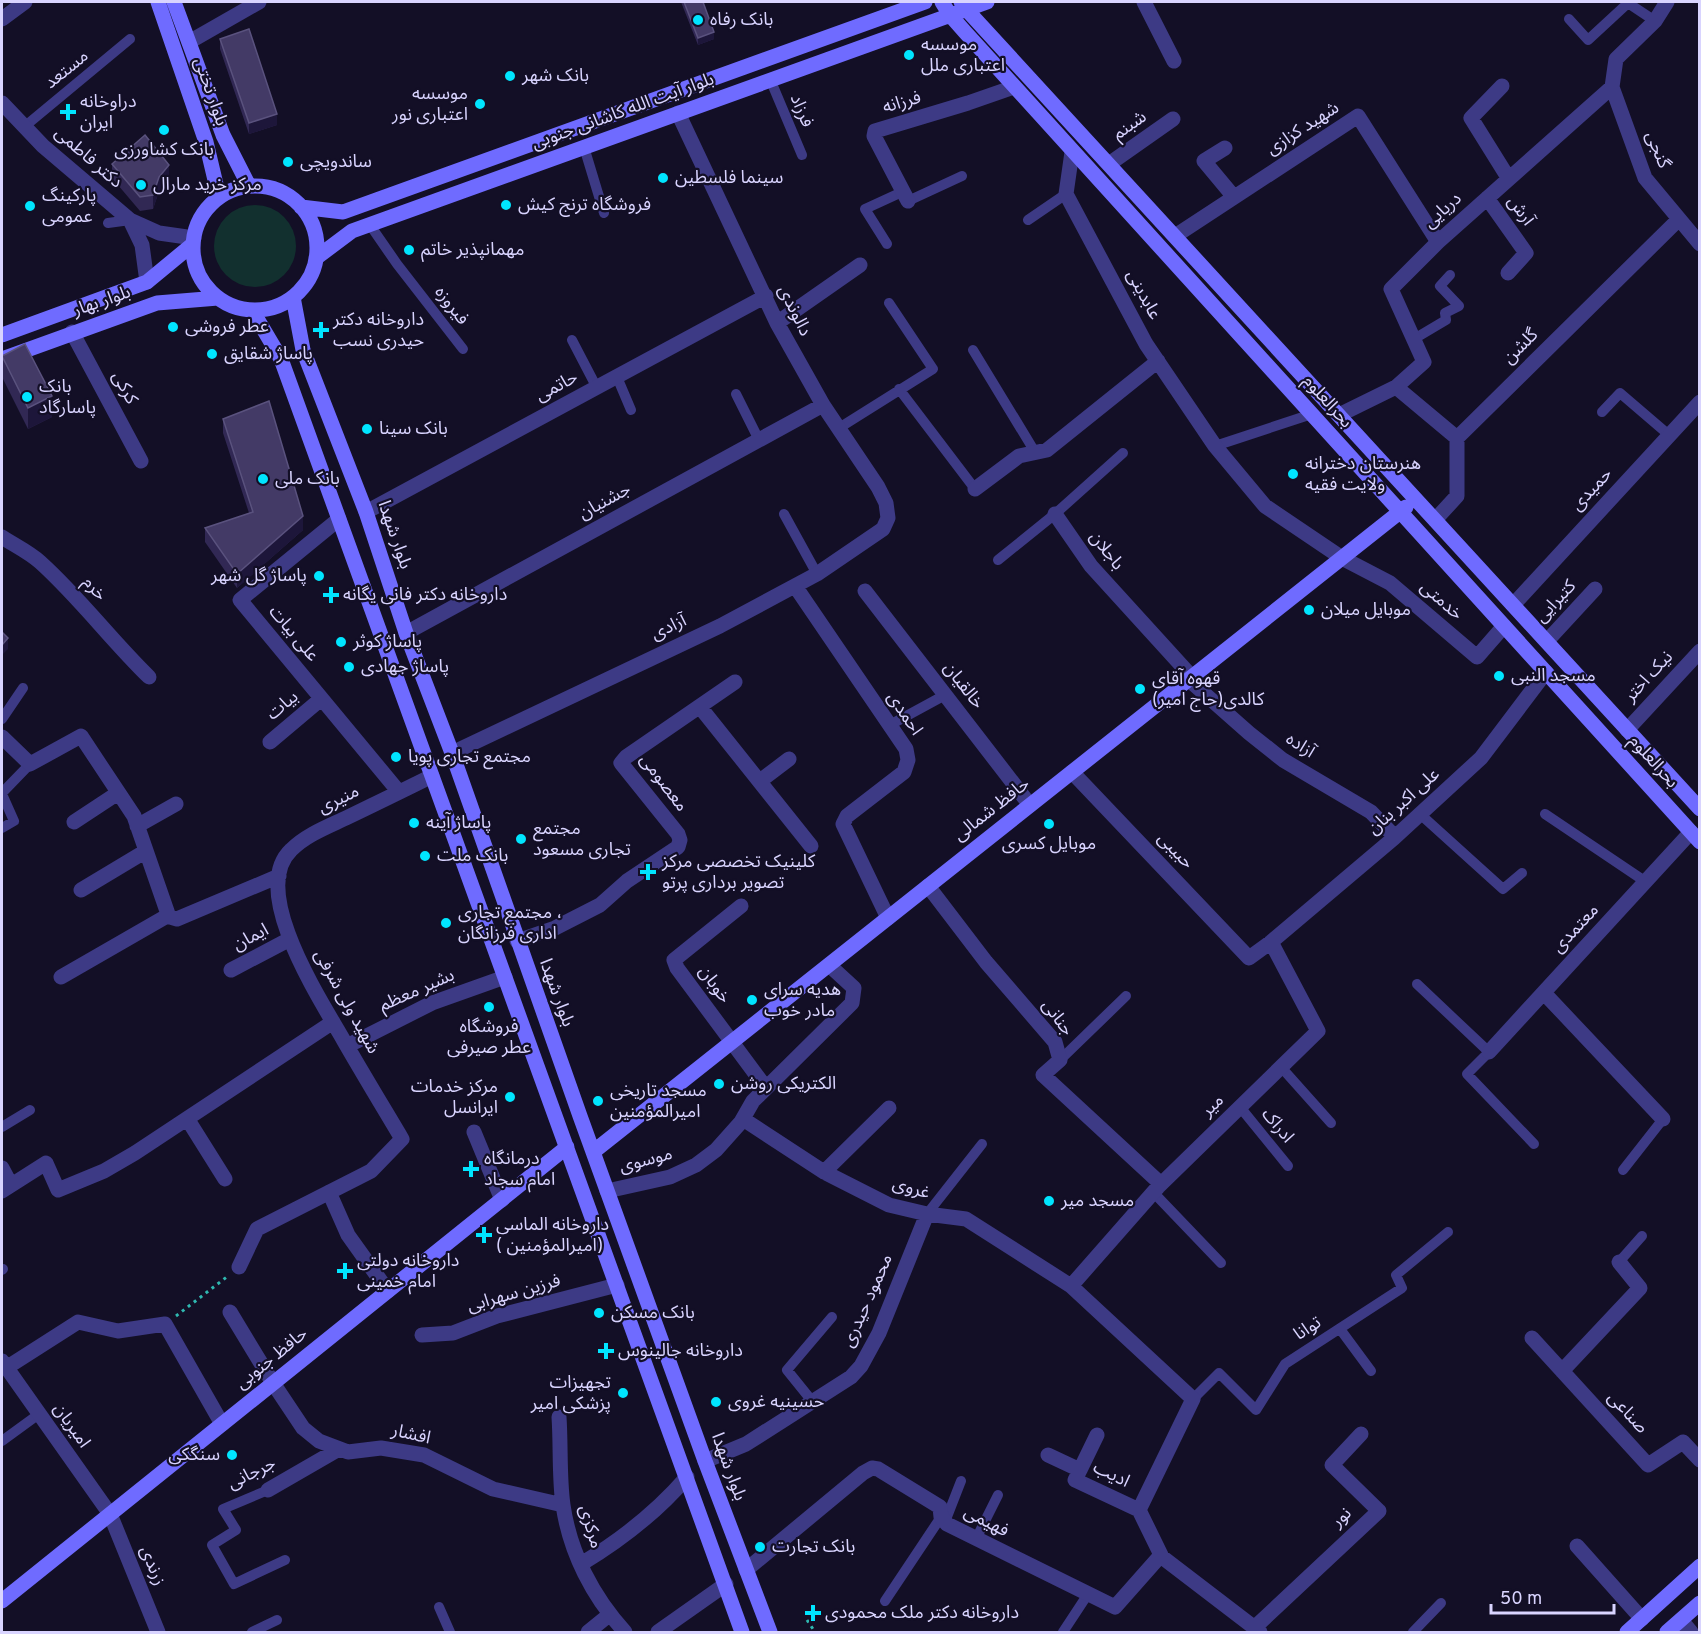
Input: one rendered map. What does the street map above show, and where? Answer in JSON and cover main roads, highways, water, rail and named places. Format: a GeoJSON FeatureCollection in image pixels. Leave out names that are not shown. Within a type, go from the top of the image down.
{"type":"FeatureCollection","features":[{"type":"Feature","properties":{"kind":"main road","name":"بلوار تختی"},"geometry":{"type":"LineString","coordinates":[[158,2],[206,142],[219,196]]}},
{"type":"Feature","properties":{"kind":"main road","name":"بلوار تختی"},"geometry":{"type":"LineString","coordinates":[[174,2],[223,135],[249,186]]}},
{"type":"Feature","properties":{"kind":"main road","name":"بلوار آیت الله کاشانی جنوبی"},"geometry":{"type":"LineString","coordinates":[[301,207],[343,212],[925,2]]}},
{"type":"Feature","properties":{"kind":"main road","name":"بلوار آیت الله کاشانی جنوبی"},"geometry":{"type":"LineString","coordinates":[[316,258],[352,231],[770,79],[946,8],[987,2]]}},
{"type":"Feature","properties":{"kind":"main road","name":"بحرالعلوم"},"geometry":{"type":"LineString","coordinates":[[964,5],[1700,809]]}},
{"type":"Feature","properties":{"kind":"main road","name":"بحرالعلوم"},"geometry":{"type":"LineString","coordinates":[[946,8],[1072,152],[1695,837]]}},
{"type":"Feature","properties":{"kind":"main road"},"geometry":{"type":"LineString","coordinates":[[249,186],[264,186],[278,190],[301,207],[312,225],[316,258],[308,280],[292,297],[273,307],[252,310],[229,304],[218,298],[201,280],[196,269],[193,241],[200,218],[208,206],[219,196],[233,189],[249,186]]}},
{"type":"Feature","properties":{"kind":"main road","name":"بلوار بهار"},"geometry":{"type":"LineString","coordinates":[[2,335],[147,282],[193,241]]}},
{"type":"Feature","properties":{"kind":"main road","name":"بلوار شهدا"},"geometry":{"type":"LineString","coordinates":[[292,297],[303,350],[366,512],[406,633],[452,753],[607,1191],[757,1598]]}},
{"type":"Feature","properties":{"kind":"main road","name":"بلوار بهار"},"geometry":{"type":"LineString","coordinates":[[2,359],[157,303],[218,298]]}},
{"type":"Feature","properties":{"kind":"main road"},"geometry":{"type":"LineString","coordinates":[[252,310],[280,359],[744,1632]]}},
{"type":"Feature","properties":{"kind":"main road","name":"حافظ شمالی"},"geometry":{"type":"LineString","coordinates":[[593,1152],[1416,499]]}},
{"type":"Feature","properties":{"kind":"main road"},"geometry":{"type":"LineString","coordinates":[[567,1147],[593,1152]]}},
{"type":"Feature","properties":{"kind":"main road","name":"حافظ جنوبی"},"geometry":{"type":"LineString","coordinates":[[2,1601],[567,1147]]}},
{"type":"Feature","properties":{"kind":"main road"},"geometry":{"type":"LineString","coordinates":[[1627,1632],[1700,1566]]}},
{"type":"Feature","properties":{"kind":"main road"},"geometry":{"type":"LineString","coordinates":[[757,1598],[764,1632]]}},
{"type":"Feature","properties":{"kind":"main road"},"geometry":{"type":"LineString","coordinates":[[757,1598],[770,1632]]}},
{"type":"Feature","properties":{"kind":"main road"},"geometry":{"type":"LineString","coordinates":[[1667,1632],[1700,1603]]}},
{"type":"Feature","properties":{"kind":"place","name":"بانک رفاه"},"geometry":{"type":"Point","coordinates":[698,20]}},
{"type":"Feature","properties":{"kind":"place","name":"موسسه اعتباری ملل"},"geometry":{"type":"Point","coordinates":[909,55]}},
{"type":"Feature","properties":{"kind":"place","name":"بانک شهر"},"geometry":{"type":"Point","coordinates":[510,76]}},
{"type":"Feature","properties":{"kind":"place","name":"موسسه اعتباری نور"},"geometry":{"type":"Point","coordinates":[480,104]}},
{"type":"Feature","properties":{"kind":"place","name":"دراوخانه ایران"},"geometry":{"type":"Point","coordinates":[68,112]}},
{"type":"Feature","properties":{"kind":"place","name":"بانک کشاورزی"},"geometry":{"type":"Point","coordinates":[164,130]}},
{"type":"Feature","properties":{"kind":"place","name":"ساندویچی"},"geometry":{"type":"Point","coordinates":[288,162]}},
{"type":"Feature","properties":{"kind":"place","name":"سینما فلسطین"},"geometry":{"type":"Point","coordinates":[663,178]}},
{"type":"Feature","properties":{"kind":"place","name":"مرکز خرید مارال"},"geometry":{"type":"Point","coordinates":[141,185]}},
{"type":"Feature","properties":{"kind":"place","name":"فروشگاه ترنج کیش"},"geometry":{"type":"Point","coordinates":[506,205]}},
{"type":"Feature","properties":{"kind":"place","name":"پارکینگ عمومی"},"geometry":{"type":"Point","coordinates":[30,206]}},
{"type":"Feature","properties":{"kind":"place","name":"مهمانپذیر خاتم"},"geometry":{"type":"Point","coordinates":[409,250]}},
{"type":"Feature","properties":{"kind":"place","name":"عطر فروشی"},"geometry":{"type":"Point","coordinates":[173,327]}},
{"type":"Feature","properties":{"kind":"place","name":"داروخانه دکتر حیدری نسب"},"geometry":{"type":"Point","coordinates":[321,330]}},
{"type":"Feature","properties":{"kind":"place","name":"پاساژ شقایق"},"geometry":{"type":"Point","coordinates":[212,354]}},
{"type":"Feature","properties":{"kind":"place","name":"بانک پاسارگاد"},"geometry":{"type":"Point","coordinates":[27,397]}},
{"type":"Feature","properties":{"kind":"place","name":"بانک سینا"},"geometry":{"type":"Point","coordinates":[367,429]}},
{"type":"Feature","properties":{"kind":"place","name":"هنرستان دخترانه ولایت فقیه"},"geometry":{"type":"Point","coordinates":[1293,474]}},
{"type":"Feature","properties":{"kind":"place","name":"بانک ملی"},"geometry":{"type":"Point","coordinates":[263,479]}},
{"type":"Feature","properties":{"kind":"place","name":"پاساژ گل شهر"},"geometry":{"type":"Point","coordinates":[319,576]}},
{"type":"Feature","properties":{"kind":"place","name":"داروخانه دکتر فانی یگانه"},"geometry":{"type":"Point","coordinates":[331,595]}},
{"type":"Feature","properties":{"kind":"place","name":"موبایل میلان"},"geometry":{"type":"Point","coordinates":[1309,610]}},
{"type":"Feature","properties":{"kind":"place","name":"پاساژ کوثر"},"geometry":{"type":"Point","coordinates":[341,642]}},
{"type":"Feature","properties":{"kind":"place","name":"پاساژ جهادی"},"geometry":{"type":"Point","coordinates":[349,667]}},
{"type":"Feature","properties":{"kind":"place","name":"مسجد النبی"},"geometry":{"type":"Point","coordinates":[1499,676]}},
{"type":"Feature","properties":{"kind":"place","name":"قهوه آقای کالدی(حاج امیر)"},"geometry":{"type":"Point","coordinates":[1140,689]}},
{"type":"Feature","properties":{"kind":"place","name":"مجتمع تجاری پویا"},"geometry":{"type":"Point","coordinates":[396,757]}},
{"type":"Feature","properties":{"kind":"place","name":"پاساژ آینه"},"geometry":{"type":"Point","coordinates":[414,823]}},
{"type":"Feature","properties":{"kind":"place","name":"موبایل کسری"},"geometry":{"type":"Point","coordinates":[1049,824]}},
{"type":"Feature","properties":{"kind":"place","name":"مجتمع تجاری مسعود"},"geometry":{"type":"Point","coordinates":[521,839]}},
{"type":"Feature","properties":{"kind":"place","name":"بانک ملت"},"geometry":{"type":"Point","coordinates":[425,856]}},
{"type":"Feature","properties":{"kind":"place","name":"کلینیک تخصصی مرکز تصویر برداری پرتو"},"geometry":{"type":"Point","coordinates":[648,872]}},
{"type":"Feature","properties":{"kind":"place","name":"مجتمع تجاری ، اداری فرزانگان"},"geometry":{"type":"Point","coordinates":[446,923]}},
{"type":"Feature","properties":{"kind":"place","name":"هدیه سرای مادر خوب"},"geometry":{"type":"Point","coordinates":[752,1000]}},
{"type":"Feature","properties":{"kind":"place","name":"فروشگاه عطر صیرفی"},"geometry":{"type":"Point","coordinates":[489,1007]}},
{"type":"Feature","properties":{"kind":"place","name":"الکتریکی روشن"},"geometry":{"type":"Point","coordinates":[719,1084]}},
{"type":"Feature","properties":{"kind":"place","name":"مرکز خدمات ایرانسل"},"geometry":{"type":"Point","coordinates":[510,1097]}},
{"type":"Feature","properties":{"kind":"place","name":"مسجد تاریخی امیرالمؤمنین"},"geometry":{"type":"Point","coordinates":[598,1101]}},
{"type":"Feature","properties":{"kind":"place","name":"درمانگاه امام سجاد"},"geometry":{"type":"Point","coordinates":[471,1169]}},
{"type":"Feature","properties":{"kind":"place","name":"مسجد میر"},"geometry":{"type":"Point","coordinates":[1049,1201]}},
{"type":"Feature","properties":{"kind":"place","name":"داروخانه الماسی ( امیرالمؤمنین)"},"geometry":{"type":"Point","coordinates":[484,1235]}},
{"type":"Feature","properties":{"kind":"place","name":"داروخانه دولتی امام خمینی"},"geometry":{"type":"Point","coordinates":[345,1271]}},
{"type":"Feature","properties":{"kind":"place","name":"بانک مسکن"},"geometry":{"type":"Point","coordinates":[599,1313]}},
{"type":"Feature","properties":{"kind":"place","name":"داروخانه جالینوس"},"geometry":{"type":"Point","coordinates":[606,1351]}},
{"type":"Feature","properties":{"kind":"place","name":"تجهیزات پزشکی امیر"},"geometry":{"type":"Point","coordinates":[623,1393]}},
{"type":"Feature","properties":{"kind":"place","name":"حسینیه غروی"},"geometry":{"type":"Point","coordinates":[716,1402]}},
{"type":"Feature","properties":{"kind":"place","name":"سنگکی"},"geometry":{"type":"Point","coordinates":[232,1455]}},
{"type":"Feature","properties":{"kind":"place","name":"بانک تجارت"},"geometry":{"type":"Point","coordinates":[760,1547]}},
{"type":"Feature","properties":{"kind":"place","name":"داروخانه دکتر ملک محمودی"},"geometry":{"type":"Point","coordinates":[813,1613]}}]}
